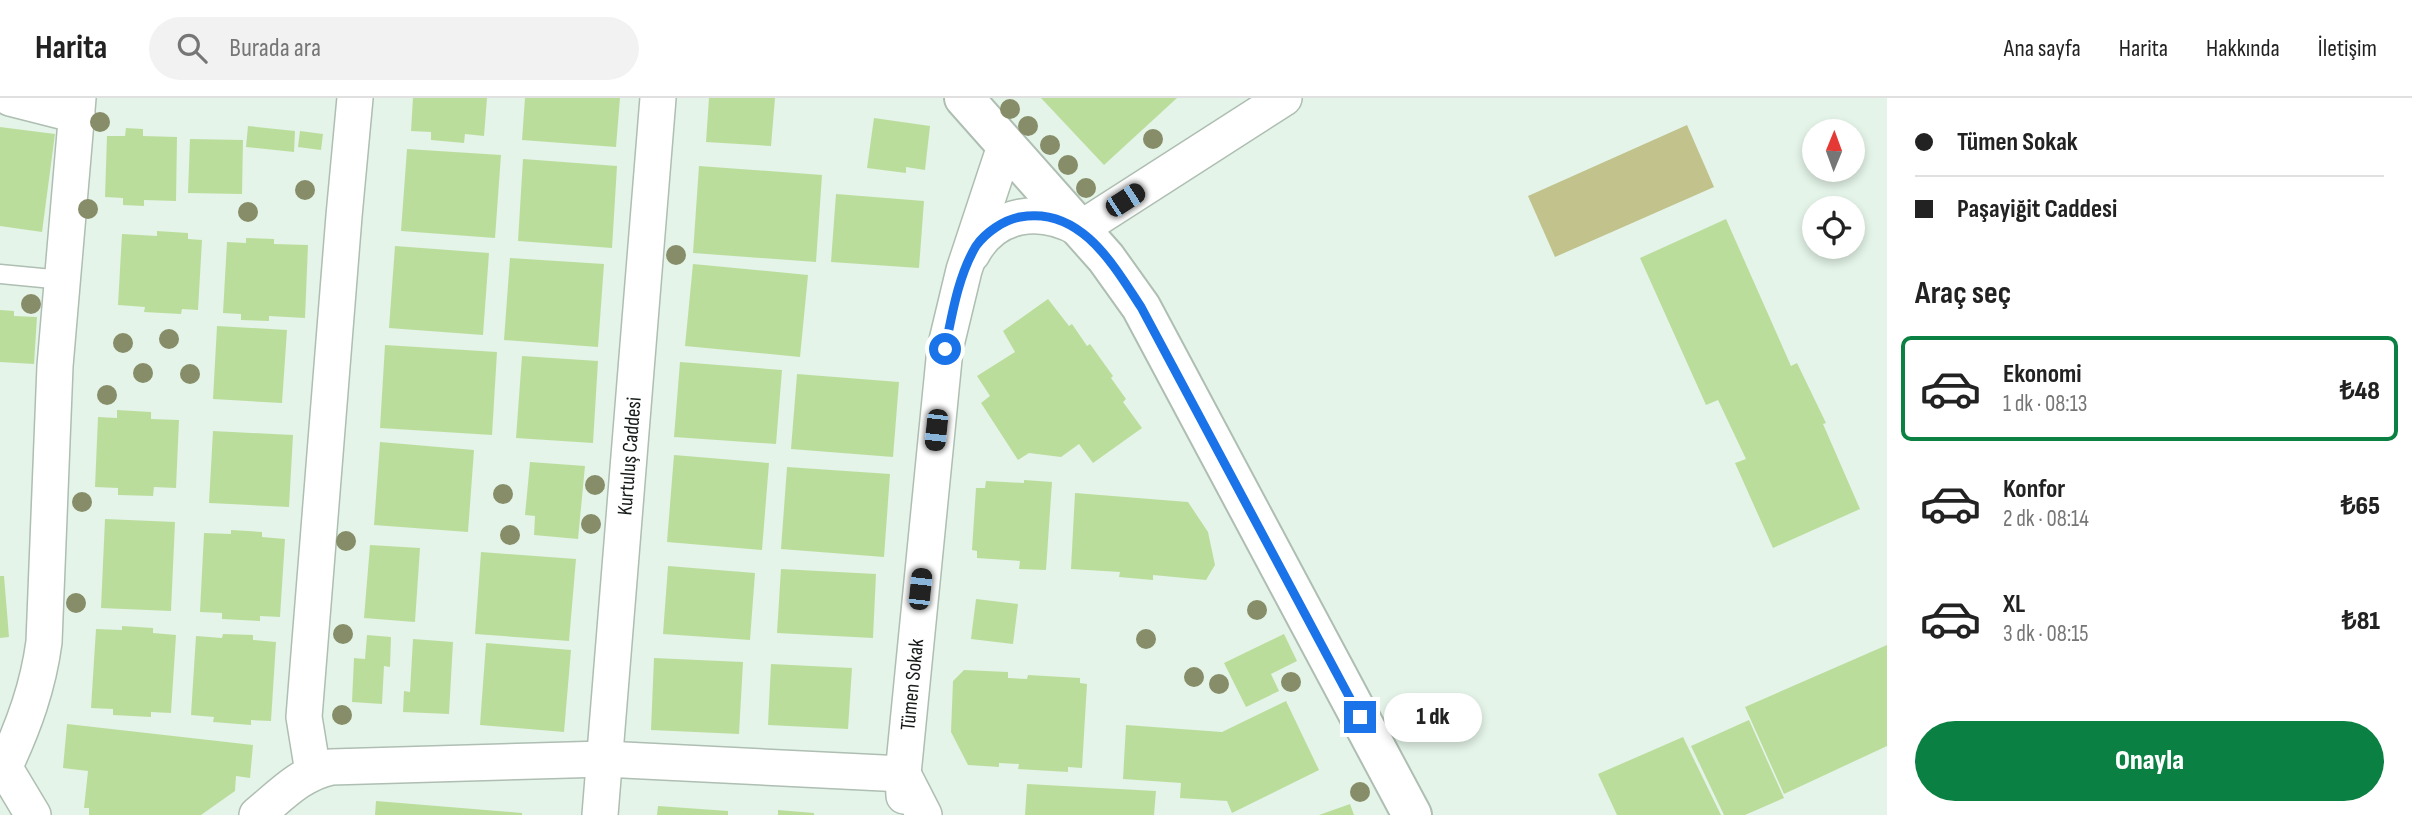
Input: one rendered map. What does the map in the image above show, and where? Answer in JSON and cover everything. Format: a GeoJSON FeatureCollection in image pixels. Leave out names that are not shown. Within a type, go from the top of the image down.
{"type":"FeatureCollection","features":[{"type":"Feature","properties":{"kind":"main road"},"geometry":{"type":"LineString","coordinates":[[964,98],[1125,283],[1158,337],[1412,815]]}},
{"type":"Feature","properties":{"kind":"street"},"geometry":{"type":"LineString","coordinates":[[10,98],[78,106],[55,366],[44,642],[40,675],[33,699],[3,763],[33,815]]}},
{"type":"Feature","properties":{"kind":"street"},"geometry":{"type":"LineString","coordinates":[[313,772],[304,717],[355,98]]}},
{"type":"Feature","properties":{"kind":"street","name":"Kurtuluş Caddesi"},"geometry":{"type":"LineString","coordinates":[[600,815],[658,98]]}},
{"type":"Feature","properties":{"kind":"street"},"geometry":{"type":"LineString","coordinates":[[964,270],[978,244],[1004,222],[1037,215],[1054,217],[1080,229],[1284,98]]}},
{"type":"Feature","properties":{"kind":"street","name":"Tümen Sokak"},"geometry":{"type":"LineString","coordinates":[[905,815],[903,774],[941,377],[950,324],[964,270],[1005,146]]}},
{"type":"Feature","properties":{"kind":"street"},"geometry":{"type":"LineString","coordinates":[[257,815],[299,781],[313,772],[331,767],[604,759],[903,774],[924,815]]}},
{"type":"Feature","properties":{"kind":"lane"},"geometry":{"type":"LineString","coordinates":[[0,274],[63,280]]}},
{"type":"Feature","properties":{"kind":"green space"},"geometry":{"type":"Polygon","coordinates":[[[1687,125],[1714,187],[1555,257],[1528,196],[1687,125]]]}},
{"type":"Feature","properties":{"kind":"building"},"geometry":{"type":"Polygon","coordinates":[[[413,98],[487,98],[484,136],[465,134],[464,143],[431,140],[431,132],[411,131],[413,98]]]}},
{"type":"Feature","properties":{"kind":"building"},"geometry":{"type":"Polygon","coordinates":[[[525,98],[620,98],[616,147],[522,140],[525,98]]]}},
{"type":"Feature","properties":{"kind":"building"},"geometry":{"type":"Polygon","coordinates":[[[709,98],[775,98],[771,146],[706,142],[709,98]]]}},
{"type":"Feature","properties":{"kind":"building"},"geometry":{"type":"Polygon","coordinates":[[[1041,98],[1177,98],[1104,165],[1041,98]]]}},
{"type":"Feature","properties":{"kind":"building"},"geometry":{"type":"Polygon","coordinates":[[[874,118],[930,126],[925,170],[906,167],[906,173],[867,168],[874,118]]]}},
{"type":"Feature","properties":{"kind":"building"},"geometry":{"type":"Polygon","coordinates":[[[248,126],[295,131],[294,152],[246,147],[248,126]]]}},
{"type":"Feature","properties":{"kind":"building"},"geometry":{"type":"Polygon","coordinates":[[[0,127],[55,134],[42,232],[0,226],[0,127]]]}},
{"type":"Feature","properties":{"kind":"building"},"geometry":{"type":"Polygon","coordinates":[[[126,128],[143,129],[143,136],[177,137],[176,201],[144,200],[144,206],[123,205],[123,198],[105,197],[107,136],[125,136],[126,128]]]}},
{"type":"Feature","properties":{"kind":"building"},"geometry":{"type":"Polygon","coordinates":[[[300,131],[323,134],[321,150],[298,147],[300,131]]]}},
{"type":"Feature","properties":{"kind":"building"},"geometry":{"type":"Polygon","coordinates":[[[190,139],[243,140],[242,194],[188,193],[190,139]]]}},
{"type":"Feature","properties":{"kind":"building"},"geometry":{"type":"Polygon","coordinates":[[[407,149],[501,155],[495,238],[401,231],[407,149]]]}},
{"type":"Feature","properties":{"kind":"building"},"geometry":{"type":"Polygon","coordinates":[[[523,159],[617,166],[612,248],[518,241],[523,159]]]}},
{"type":"Feature","properties":{"kind":"building"},"geometry":{"type":"Polygon","coordinates":[[[699,166],[822,175],[816,262],[693,253],[699,166]]]}},
{"type":"Feature","properties":{"kind":"building"},"geometry":{"type":"Polygon","coordinates":[[[836,194],[924,201],[919,268],[831,262],[836,194]]]}},
{"type":"Feature","properties":{"kind":"building"},"geometry":{"type":"Polygon","coordinates":[[[1726,219],[1791,366],[1797,363],[1826,423],[1823,424],[1860,509],[1773,548],[1735,463],[1746,459],[1718,400],[1706,405],[1640,258],[1726,219]]]}},
{"type":"Feature","properties":{"kind":"building"},"geometry":{"type":"Polygon","coordinates":[[[157,231],[188,233],[188,239],[202,240],[198,310],[182,309],[181,314],[144,312],[145,307],[118,305],[122,234],[157,236],[157,231]]]}},
{"type":"Feature","properties":{"kind":"building"},"geometry":{"type":"Polygon","coordinates":[[[246,238],[274,239],[274,244],[308,245],[305,318],[269,316],[269,321],[241,320],[241,314],[223,313],[227,242],[246,243],[246,238]]]}},
{"type":"Feature","properties":{"kind":"building"},"geometry":{"type":"Polygon","coordinates":[[[395,246],[489,253],[483,335],[389,328],[395,246]]]}},
{"type":"Feature","properties":{"kind":"building"},"geometry":{"type":"Polygon","coordinates":[[[510,258],[604,264],[598,347],[504,340],[510,258]]]}},
{"type":"Feature","properties":{"kind":"building"},"geometry":{"type":"Polygon","coordinates":[[[693,264],[808,275],[800,357],[685,346],[693,264]]]}},
{"type":"Feature","properties":{"kind":"building"},"geometry":{"type":"Polygon","coordinates":[[[1048,299],[1069,326],[1072,324],[1087,346],[1090,344],[1113,376],[1111,378],[1126,399],[1123,402],[1142,428],[1093,463],[1079,444],[1061,457],[1029,453],[1018,460],[981,403],[990,396],[977,376],[1015,352],[1003,331],[1048,299]]]}},
{"type":"Feature","properties":{"kind":"building"},"geometry":{"type":"Polygon","coordinates":[[[0,310],[14,311],[14,316],[37,317],[34,364],[0,362],[0,310]]]}},
{"type":"Feature","properties":{"kind":"building"},"geometry":{"type":"Polygon","coordinates":[[[217,326],[287,330],[282,403],[213,399],[217,326]]]}},
{"type":"Feature","properties":{"kind":"building"},"geometry":{"type":"Polygon","coordinates":[[[385,345],[497,352],[492,435],[380,428],[385,345]]]}},
{"type":"Feature","properties":{"kind":"building"},"geometry":{"type":"Polygon","coordinates":[[[522,356],[598,361],[593,443],[516,438],[522,356]]]}},
{"type":"Feature","properties":{"kind":"building"},"geometry":{"type":"Polygon","coordinates":[[[680,362],[782,370],[776,444],[674,437],[680,362]]]}},
{"type":"Feature","properties":{"kind":"building"},"geometry":{"type":"Polygon","coordinates":[[[797,374],[899,382],[893,457],[791,449],[797,374]]]}},
{"type":"Feature","properties":{"kind":"building"},"geometry":{"type":"Polygon","coordinates":[[[117,410],[151,412],[151,419],[179,420],[176,488],[154,487],[153,496],[118,495],[118,488],[95,487],[98,417],[117,418],[117,410]]]}},
{"type":"Feature","properties":{"kind":"building"},"geometry":{"type":"Polygon","coordinates":[[[213,431],[293,435],[289,507],[209,503],[213,431]]]}},
{"type":"Feature","properties":{"kind":"building"},"geometry":{"type":"Polygon","coordinates":[[[380,442],[474,450],[468,532],[374,525],[380,442]]]}},
{"type":"Feature","properties":{"kind":"building"},"geometry":{"type":"Polygon","coordinates":[[[674,455],[769,463],[762,550],[667,542],[674,455]]]}},
{"type":"Feature","properties":{"kind":"building"},"geometry":{"type":"Polygon","coordinates":[[[530,462],[585,466],[578,539],[534,535],[535,516],[525,515],[530,462]]]}},
{"type":"Feature","properties":{"kind":"building"},"geometry":{"type":"Polygon","coordinates":[[[787,467],[890,474],[884,557],[781,549],[787,467]]]}},
{"type":"Feature","properties":{"kind":"building"},"geometry":{"type":"Polygon","coordinates":[[[1024,480],[1052,482],[1046,570],[1019,569],[1020,561],[977,558],[977,551],[972,550],[976,488],[985,488],[986,481],[1024,483],[1024,480]]]}},
{"type":"Feature","properties":{"kind":"building"},"geometry":{"type":"Polygon","coordinates":[[[1075,493],[1188,502],[1208,532],[1215,565],[1206,580],[1153,575],[1153,580],[1119,577],[1120,572],[1071,569],[1075,493]]]}},
{"type":"Feature","properties":{"kind":"building"},"geometry":{"type":"Polygon","coordinates":[[[105,519],[175,522],[171,611],[101,608],[105,519]]]}},
{"type":"Feature","properties":{"kind":"building"},"geometry":{"type":"Polygon","coordinates":[[[231,530],[262,532],[262,537],[285,539],[280,617],[260,616],[260,621],[222,619],[222,613],[200,612],[204,533],[231,534],[231,530]]]}},
{"type":"Feature","properties":{"kind":"building"},"geometry":{"type":"Polygon","coordinates":[[[370,545],[420,548],[415,622],[364,618],[370,545]]]}},
{"type":"Feature","properties":{"kind":"building"},"geometry":{"type":"Polygon","coordinates":[[[481,552],[576,559],[569,641],[475,634],[481,552]]]}},
{"type":"Feature","properties":{"kind":"building"},"geometry":{"type":"Polygon","coordinates":[[[668,566],[755,573],[750,640],[663,634],[668,566]]]}},
{"type":"Feature","properties":{"kind":"building"},"geometry":{"type":"Polygon","coordinates":[[[781,569],[876,574],[873,638],[777,633],[781,569]]]}},
{"type":"Feature","properties":{"kind":"building"},"geometry":{"type":"Polygon","coordinates":[[[0,576],[4,576],[9,637],[0,638],[0,576]]]}},
{"type":"Feature","properties":{"kind":"building"},"geometry":{"type":"Polygon","coordinates":[[[976,599],[1018,604],[1013,644],[971,639],[976,599]]]}},
{"type":"Feature","properties":{"kind":"building"},"geometry":{"type":"Polygon","coordinates":[[[122,626],[153,628],[153,633],[176,635],[171,713],[151,712],[151,717],[113,715],[113,709],[91,708],[96,629],[122,630],[122,626]]]}},
{"type":"Feature","properties":{"kind":"building"},"geometry":{"type":"Polygon","coordinates":[[[223,634],[253,635],[253,640],[276,642],[271,721],[251,720],[251,725],[213,722],[214,717],[191,715],[196,636],[222,638],[223,634]]]}},
{"type":"Feature","properties":{"kind":"building"},"geometry":{"type":"Polygon","coordinates":[[[1284,634],[1297,661],[1271,674],[1279,691],[1246,707],[1224,663],[1284,634]]]}},
{"type":"Feature","properties":{"kind":"building"},"geometry":{"type":"Polygon","coordinates":[[[367,635],[391,637],[390,667],[384,666],[382,704],[352,702],[354,658],[365,659],[367,635]]]}},
{"type":"Feature","properties":{"kind":"building"},"geometry":{"type":"Polygon","coordinates":[[[413,639],[453,642],[449,714],[403,712],[404,691],[410,692],[413,639]]]}},
{"type":"Feature","properties":{"kind":"building"},"geometry":{"type":"Polygon","coordinates":[[[486,643],[571,650],[564,732],[480,725],[486,643]]]}},
{"type":"Feature","properties":{"kind":"building"},"geometry":{"type":"Polygon","coordinates":[[[1887,645],[1887,746],[1784,794],[1745,707],[1887,645]]]}},
{"type":"Feature","properties":{"kind":"building"},"geometry":{"type":"Polygon","coordinates":[[[654,658],[743,662],[739,734],[651,730],[654,658]]]}},
{"type":"Feature","properties":{"kind":"building"},"geometry":{"type":"Polygon","coordinates":[[[771,664],[852,668],[848,729],[768,725],[771,664]]]}},
{"type":"Feature","properties":{"kind":"building"},"geometry":{"type":"Polygon","coordinates":[[[964,670],[1008,672],[1008,678],[1027,679],[1028,675],[1080,678],[1080,683],[1087,684],[1082,768],[1068,767],[1068,772],[1018,769],[1019,764],[999,763],[999,767],[968,765],[951,732],[953,681],[964,670]]]}},
{"type":"Feature","properties":{"kind":"building"},"geometry":{"type":"Polygon","coordinates":[[[1286,701],[1319,770],[1232,813],[1227,801],[1180,798],[1181,783],[1123,779],[1126,725],[1222,732],[1286,701]]]}},
{"type":"Feature","properties":{"kind":"building"},"geometry":{"type":"Polygon","coordinates":[[[1749,720],[1784,798],[1745,815],[1724,815],[1691,746],[1749,720]]]}},
{"type":"Feature","properties":{"kind":"building"},"geometry":{"type":"Polygon","coordinates":[[[67,724],[253,745],[250,778],[236,776],[235,791],[201,815],[89,815],[89,808],[84,808],[88,771],[63,768],[67,724]]]}},
{"type":"Feature","properties":{"kind":"building"},"geometry":{"type":"Polygon","coordinates":[[[1683,737],[1721,815],[1617,815],[1598,774],[1683,737]]]}},
{"type":"Feature","properties":{"kind":"building"},"geometry":{"type":"Polygon","coordinates":[[[1027,784],[1156,791],[1154,815],[1025,815],[1027,784]]]}},
{"type":"Feature","properties":{"kind":"building"},"geometry":{"type":"Polygon","coordinates":[[[376,801],[522,813],[522,815],[375,815],[376,801]]]}},
{"type":"Feature","properties":{"kind":"building"},"geometry":{"type":"Polygon","coordinates":[[[1350,804],[1354,815],[1319,815],[1350,804]]]}},
{"type":"Feature","properties":{"kind":"building"},"geometry":{"type":"Polygon","coordinates":[[[658,806],[728,811],[728,815],[657,815],[658,806]]]}},
{"type":"Feature","properties":{"kind":"building"},"geometry":{"type":"Polygon","coordinates":[[[778,810],[814,813],[814,815],[778,815],[778,810]]]}},
{"type":"Feature","properties":{"kind":"route"},"geometry":{"type":"LineString","coordinates":[[945,349],[964,270],[978,244],[989,232],[1018,217],[1037,215],[1054,217],[1080,229],[1106,258],[1141,307],[1360,717]]}}]}
